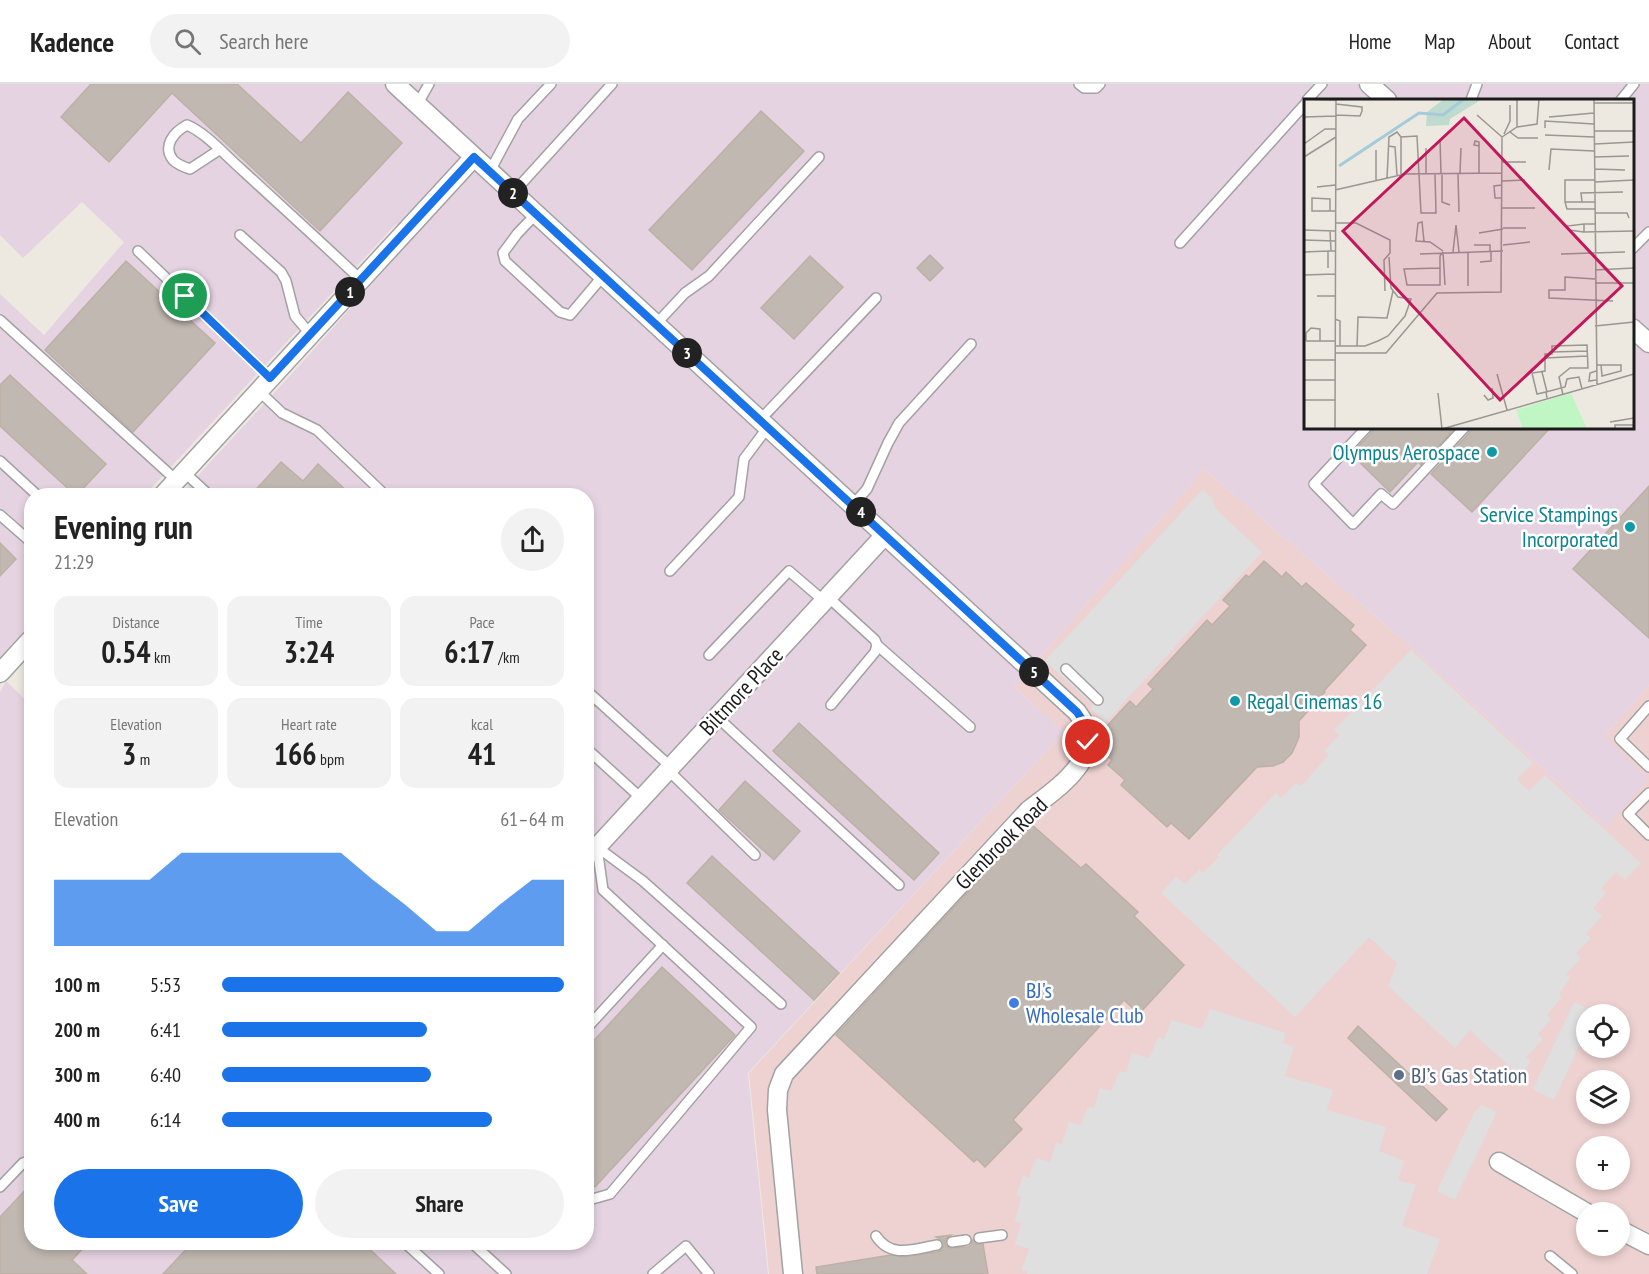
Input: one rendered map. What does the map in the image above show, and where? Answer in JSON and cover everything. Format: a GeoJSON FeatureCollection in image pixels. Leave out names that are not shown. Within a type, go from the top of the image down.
{"type":"FeatureCollection","features":[{"type":"Feature","properties":{"kind":"street","name":"Glenbrook Road"},"geometry":{"type":"LineString","coordinates":[[395,84],[1077,712],[1085,724],[1088,742],[1082,762],[1064,783],[1029,810],[784,1074],[778,1090],[777,1110],[793,1274]]}},
{"type":"Feature","properties":{"kind":"street"},"geometry":{"type":"LineString","coordinates":[[1369,84],[1386,99]]}},
{"type":"Feature","properties":{"kind":"street"},"geometry":{"type":"LineString","coordinates":[[169,488],[474,157]]}},
{"type":"Feature","properties":{"kind":"street"},"geometry":{"type":"LineString","coordinates":[[1634,330],[1649,343]]}},
{"type":"Feature","properties":{"kind":"street","name":"Biltmore Place"},"geometry":{"type":"LineString","coordinates":[[594,847],[642,799],[885,535]]}},
{"type":"Feature","properties":{"kind":"street"},"geometry":{"type":"LineString","coordinates":[[0,673],[24,647]]}},
{"type":"Feature","properties":{"kind":"street"},"geometry":{"type":"LineString","coordinates":[[1499,1162],[1576,1207]]}},
{"type":"Feature","properties":{"kind":"street"},"geometry":{"type":"LineString","coordinates":[[1630,1235],[1649,1245]]}},
{"type":"Feature","properties":{"kind":"lane"},"geometry":{"type":"LineString","coordinates":[[417,105],[429,84]]}},
{"type":"Feature","properties":{"kind":"lane"},"geometry":{"type":"LineString","coordinates":[[490,171],[518,119],[551,84]]}},
{"type":"Feature","properties":{"kind":"lane"},"geometry":{"type":"LineString","coordinates":[[513,193],[612,84]]}},
{"type":"Feature","properties":{"kind":"lane"},"geometry":{"type":"LineString","coordinates":[[1079,84],[1084,88],[1096,88],[1100,84]]}},
{"type":"Feature","properties":{"kind":"lane"},"geometry":{"type":"LineString","coordinates":[[1308,99],[1322,84]]}},
{"type":"Feature","properties":{"kind":"lane"},"geometry":{"type":"LineString","coordinates":[[1471,99],[1477,84]]}},
{"type":"Feature","properties":{"kind":"lane"},"geometry":{"type":"LineString","coordinates":[[1622,99],[1635,84]]}},
{"type":"Feature","properties":{"kind":"lane"},"geometry":{"type":"LineString","coordinates":[[1180,243],[1304,103]]}},
{"type":"Feature","properties":{"kind":"lane"},"geometry":{"type":"LineString","coordinates":[[219,150],[190,169],[174,162],[169,153],[169,142],[178,130],[187,125],[196,129],[219,150],[361,280]]}},
{"type":"Feature","properties":{"kind":"lane"},"geometry":{"type":"LineString","coordinates":[[656,324],[685,293],[709,276],[819,157]]}},
{"type":"Feature","properties":{"kind":"lane"},"geometry":{"type":"LineString","coordinates":[[536,214],[503,253],[505,261],[560,312],[570,315],[603,276]]}},
{"type":"Feature","properties":{"kind":"lane"},"geometry":{"type":"LineString","coordinates":[[1634,247],[1649,232]]}},
{"type":"Feature","properties":{"kind":"lane"},"geometry":{"type":"LineString","coordinates":[[240,235],[281,272],[295,316],[311,335]]}},
{"type":"Feature","properties":{"kind":"lane"},"geometry":{"type":"LineString","coordinates":[[138,251],[265,385],[282,413],[317,430],[378,488]]}},
{"type":"Feature","properties":{"kind":"lane"},"geometry":{"type":"LineString","coordinates":[[670,571],[739,497],[744,459],[764,423],[876,297]]}},
{"type":"Feature","properties":{"kind":"lane"},"geometry":{"type":"LineString","coordinates":[[0,320],[180,476],[198,488]]}},
{"type":"Feature","properties":{"kind":"lane"},"geometry":{"type":"LineString","coordinates":[[853,505],[867,489],[899,423],[971,344]]}},
{"type":"Feature","properties":{"kind":"lane"},"geometry":{"type":"LineString","coordinates":[[1365,429],[1314,484],[1353,524],[1381,494],[1393,504],[1463,429]]}},
{"type":"Feature","properties":{"kind":"lane"},"geometry":{"type":"LineString","coordinates":[[0,461],[29,488]]}},
{"type":"Feature","properties":{"kind":"lane"},"geometry":{"type":"LineString","coordinates":[[0,515],[24,536]]}},
{"type":"Feature","properties":{"kind":"lane"},"geometry":{"type":"LineString","coordinates":[[709,655],[789,571],[875,640],[877,645],[970,728]]}},
{"type":"Feature","properties":{"kind":"lane"},"geometry":{"type":"LineString","coordinates":[[831,705],[875,652],[877,645]]}},
{"type":"Feature","properties":{"kind":"lane"},"geometry":{"type":"LineString","coordinates":[[1066,669],[1098,700]]}},
{"type":"Feature","properties":{"kind":"lane"},"geometry":{"type":"LineString","coordinates":[[594,697],[670,768],[755,855]]}},
{"type":"Feature","properties":{"kind":"lane"},"geometry":{"type":"LineString","coordinates":[[1649,706],[1620,739],[1649,767]]}},
{"type":"Feature","properties":{"kind":"lane"},"geometry":{"type":"LineString","coordinates":[[717,717],[899,885]]}},
{"type":"Feature","properties":{"kind":"lane"},"geometry":{"type":"LineString","coordinates":[[594,755],[642,799]]}},
{"type":"Feature","properties":{"kind":"lane"},"geometry":{"type":"LineString","coordinates":[[1648,832],[1628,814],[1649,793]]}},
{"type":"Feature","properties":{"kind":"lane"},"geometry":{"type":"LineString","coordinates":[[594,850],[643,881],[781,1004]]}},
{"type":"Feature","properties":{"kind":"lane"},"geometry":{"type":"LineString","coordinates":[[594,856],[603,890],[751,1027],[610,1194],[594,1199]]}},
{"type":"Feature","properties":{"kind":"lane"},"geometry":{"type":"LineString","coordinates":[[594,1020],[663,945]]}},
{"type":"Feature","properties":{"kind":"lane"},"geometry":{"type":"LineString","coordinates":[[0,1187],[24,1163]]}},
{"type":"Feature","properties":{"kind":"lane"},"geometry":{"type":"LineString","coordinates":[[979,1238],[1002,1235]]}},
{"type":"Feature","properties":{"kind":"lane"},"geometry":{"type":"LineString","coordinates":[[876,1236],[889,1250],[937,1245]]}},
{"type":"Feature","properties":{"kind":"lane"},"geometry":{"type":"LineString","coordinates":[[952,1242],[966,1240]]}},
{"type":"Feature","properties":{"kind":"lane"},"geometry":{"type":"LineString","coordinates":[[653,1274],[686,1246],[709,1274]]}},
{"type":"Feature","properties":{"kind":"lane"},"geometry":{"type":"LineString","coordinates":[[413,1250],[439,1274]]}},
{"type":"Feature","properties":{"kind":"lane"},"geometry":{"type":"LineString","coordinates":[[480,1250],[506,1274]]}},
{"type":"Feature","properties":{"kind":"lane"},"geometry":{"type":"LineString","coordinates":[[1550,1256],[1572,1274]]}},
{"type":"Feature","properties":{"kind":"shaded area"},"geometry":{"type":"Polygon","coordinates":[[[0,84],[1649,84],[1649,685],[1604,736],[1648,779],[1606,827],[1409,645],[1204,469],[1014,687],[1064,732],[748,1073],[768,1274],[0,1274],[0,692],[6,681],[24,698],[24,1250],[594,1250],[594,488],[186,488],[412,239],[396,224],[151,488],[24,488],[24,630],[0,659],[0,294],[44,335],[124,242],[82,202],[23,258],[0,235],[0,84]]]}},
{"type":"Feature","properties":{"kind":"shaded area"},"geometry":{"type":"Polygon","coordinates":[[[1204,469],[1409,645],[1606,827],[1604,736],[1649,685],[1649,1274],[769,1274],[749,1073],[1064,732],[1014,687],[1204,469]]]}},
{"type":"Feature","properties":{"kind":"shaded area"},"geometry":{"type":"Polygon","coordinates":[[[1202,490],[1212,498],[1216,509],[1262,552],[1105,723],[1091,708],[1093,705],[1045,661],[1202,490]]]}},
{"type":"Feature","properties":{"kind":"shaded area"},"geometry":{"type":"Polygon","coordinates":[[[1411,650],[1533,763],[1517,779],[1529,791],[1545,775],[1641,863],[1625,880],[1616,872],[1601,889],[1606,893],[1593,908],[1602,916],[1586,934],[1591,938],[1576,953],[1581,958],[1566,974],[1570,978],[1559,994],[1562,997],[1547,1015],[1551,1019],[1538,1034],[1543,1039],[1526,1057],[1530,1061],[1521,1077],[1470,1030],[1455,1048],[1388,986],[1397,963],[1369,937],[1295,1017],[1161,893],[1176,877],[1185,884],[1199,870],[1203,873],[1276,793],[1281,798],[1296,783],[1301,786],[1329,755],[1324,751],[1339,735],[1334,730],[1411,650]]]}},
{"type":"Feature","properties":{"kind":"shaded area"},"geometry":{"type":"Polygon","coordinates":[[[1574,1002],[1578,1004],[1576,1004],[1576,1053],[1554,1100],[1533,1089],[1574,1002]]]}},
{"type":"Feature","properties":{"kind":"shaded area"},"geometry":{"type":"Polygon","coordinates":[[[1210,1009],[1286,1033],[1283,1043],[1294,1047],[1285,1076],[1333,1090],[1327,1110],[1386,1127],[1379,1151],[1404,1161],[1398,1180],[1416,1185],[1402,1226],[1440,1239],[1427,1274],[1027,1274],[1027,1271],[1021,1270],[1029,1249],[1015,1244],[1021,1223],[1015,1221],[1021,1197],[1016,1195],[1023,1176],[1029,1178],[1036,1158],[1050,1162],[1056,1143],[1062,1144],[1069,1122],[1080,1125],[1088,1107],[1094,1108],[1100,1088],[1111,1091],[1120,1071],[1126,1073],[1132,1053],[1149,1058],[1158,1038],[1164,1039],[1172,1020],[1202,1029],[1210,1009]]]}},
{"type":"Feature","properties":{"kind":"shaded area"},"geometry":{"type":"Polygon","coordinates":[[[1482,1105],[1497,1112],[1455,1200],[1437,1191],[1474,1113],[1482,1105]]]}},
{"type":"Feature","properties":{"kind":"building"},"geometry":{"type":"Polygon","coordinates":[[[91,84],[237,84],[301,143],[348,92],[402,143],[320,231],[172,93],[109,162],[61,117],[91,84]]]}},
{"type":"Feature","properties":{"kind":"building"},"geometry":{"type":"Polygon","coordinates":[[[761,111],[804,151],[692,270],[649,230],[761,111]]]}},
{"type":"Feature","properties":{"kind":"building"},"geometry":{"type":"Polygon","coordinates":[[[930,255],[943,268],[930,281],[917,268],[930,255]]]}},
{"type":"Feature","properties":{"kind":"building"},"geometry":{"type":"Polygon","coordinates":[[[810,256],[843,287],[794,339],[761,308],[810,256]]]}},
{"type":"Feature","properties":{"kind":"building"},"geometry":{"type":"Polygon","coordinates":[[[126,261],[215,343],[133,432],[45,350],[126,261]]]}},
{"type":"Feature","properties":{"kind":"building"},"geometry":{"type":"Polygon","coordinates":[[[10,375],[106,464],[84,488],[67,488],[0,426],[0,385],[10,375]]]}},
{"type":"Feature","properties":{"kind":"building"},"geometry":{"type":"Polygon","coordinates":[[[1373,429],[1454,429],[1421,465],[1418,462],[1390,492],[1351,454],[1373,429]]]}},
{"type":"Feature","properties":{"kind":"building","name":"Olympus Aerospace"},"geometry":{"type":"Polygon","coordinates":[[[1471,429],[1549,429],[1472,512],[1431,474],[1471,429]]]}},
{"type":"Feature","properties":{"kind":"building"},"geometry":{"type":"Polygon","coordinates":[[[281,462],[303,481],[318,464],[344,488],[257,488],[281,462]]]}},
{"type":"Feature","properties":{"kind":"building","name":"Service Stampings Incorporated"},"geometry":{"type":"Polygon","coordinates":[[[1649,486],[1649,638],[1573,569],[1649,486]]]}},
{"type":"Feature","properties":{"kind":"building"},"geometry":{"type":"Polygon","coordinates":[[[0,543],[16,559],[0,576],[0,543]]]}},
{"type":"Feature","properties":{"kind":"building"},"geometry":{"type":"Polygon","coordinates":[[[1264,561],[1282,577],[1286,572],[1302,587],[1306,583],[1354,625],[1350,630],[1366,645],[1299,721],[1299,737],[1292,753],[1283,762],[1273,766],[1257,767],[1189,839],[1171,823],[1167,827],[1121,785],[1125,780],[1108,765],[1112,760],[1098,747],[1099,741],[1109,730],[1106,727],[1130,701],[1136,707],[1153,689],[1148,684],[1207,620],[1212,625],[1230,606],[1223,600],[1246,575],[1249,577],[1264,561]]]}},
{"type":"Feature","properties":{"kind":"building"},"geometry":{"type":"Polygon","coordinates":[[[799,723],[939,853],[914,880],[773,751],[799,723]]]}},
{"type":"Feature","properties":{"kind":"building"},"geometry":{"type":"Polygon","coordinates":[[[745,781],[800,831],[774,860],[719,810],[745,781]]]}},
{"type":"Feature","properties":{"kind":"building"},"geometry":{"type":"Polygon","coordinates":[[[1031,824],[1081,868],[1086,864],[1138,912],[1134,916],[1184,965],[1139,1014],[1124,1000],[1013,1120],[1022,1129],[985,1167],[977,1159],[974,1162],[836,1035],[1031,824]]]}},
{"type":"Feature","properties":{"kind":"building"},"geometry":{"type":"Polygon","coordinates":[[[712,856],[839,973],[814,1000],[687,883],[712,856]]]}},
{"type":"Feature","properties":{"kind":"building"},"geometry":{"type":"Polygon","coordinates":[[[662,967],[735,1035],[595,1187],[594,1186],[594,1040],[662,967]]]}},
{"type":"Feature","properties":{"kind":"building"},"geometry":{"type":"Polygon","coordinates":[[[1358,1026],[1447,1109],[1436,1121],[1348,1038],[1358,1026]]]}},
{"type":"Feature","properties":{"kind":"building"},"geometry":{"type":"Polygon","coordinates":[[[24,1192],[24,1250],[81,1250],[72,1260],[87,1274],[0,1274],[0,1217],[24,1192]]]}},
{"type":"Feature","properties":{"kind":"building"},"geometry":{"type":"Polygon","coordinates":[[[951,1235],[945,1242],[950,1248],[968,1247],[973,1240],[976,1244],[983,1244],[988,1274],[817,1274],[816,1267],[891,1255],[904,1257],[938,1252],[942,1250],[944,1244],[936,1237],[951,1235]]]}},
{"type":"Feature","properties":{"kind":"building"},"geometry":{"type":"Polygon","coordinates":[[[186,1250],[370,1250],[396,1274],[163,1274],[186,1250]]]}},
{"type":"Feature","properties":{"kind":"place","name":"Olympus Aerospace"},"geometry":{"type":"Point","coordinates":[1492,452]}},
{"type":"Feature","properties":{"kind":"place","name":"Service Stampings Incorporated"},"geometry":{"type":"Point","coordinates":[1630,527]}},
{"type":"Feature","properties":{"kind":"place","name":"Regal Cinemas 16"},"geometry":{"type":"Point","coordinates":[1235,701]}},
{"type":"Feature","properties":{"kind":"place","name":"BJ's Wholesale Club"},"geometry":{"type":"Point","coordinates":[1014,1003]}},
{"type":"Feature","properties":{"kind":"place","name":"BJ’s Gas Station"},"geometry":{"type":"Point","coordinates":[1399,1075]}},
{"type":"Feature","properties":{"kind":"route"},"geometry":{"type":"LineString","coordinates":[[185,296],[270,378],[474,157],[1077,712],[1085,724],[1088,742]]}}]}
